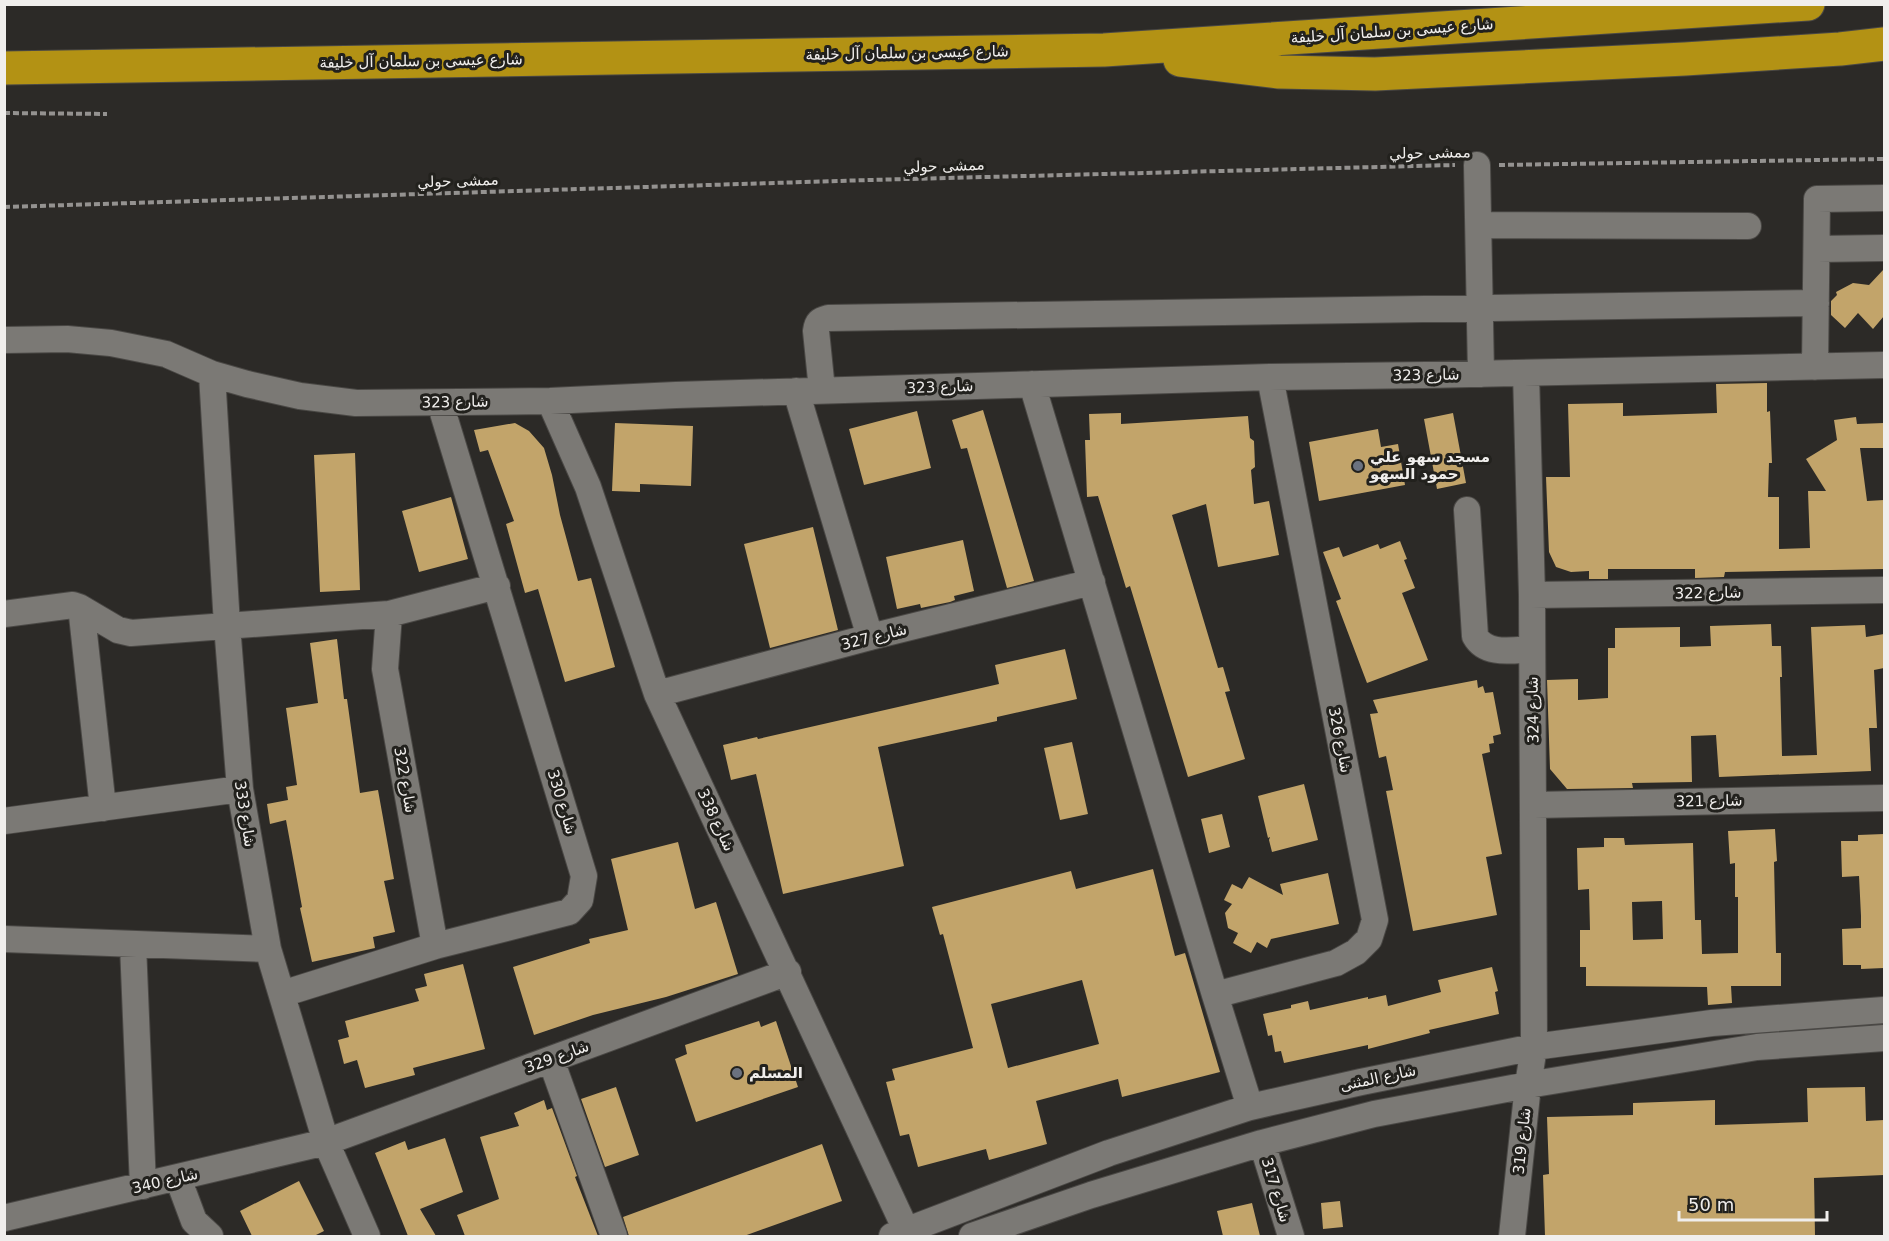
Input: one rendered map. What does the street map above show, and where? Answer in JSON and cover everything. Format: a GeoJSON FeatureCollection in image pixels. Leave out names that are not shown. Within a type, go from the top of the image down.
{"type":"FeatureCollection","features":[{"type":"Feature","properties":{"kind":"highway","name":"شارع عيسى بن سلمان آل خليفة"},"geometry":{"type":"LineString","coordinates":[[4,68],[1104,50],[1808,4]]}},
{"type":"Feature","properties":{"kind":"highway"},"geometry":{"type":"LineString","coordinates":[[1104,50],[1279,72],[1375,74],[1685,59],[1884,44]]}},
{"type":"Feature","properties":{"kind":"highway"},"geometry":{"type":"LineString","coordinates":[[1840,49],[1884,50]]}},
{"type":"Feature","properties":{"kind":"street"},"geometry":{"type":"LineString","coordinates":[[1477,165],[1481,374]]}},
{"type":"Feature","properties":{"kind":"street"},"geometry":{"type":"LineString","coordinates":[[1815,367],[1817,199],[1884,198]]}},
{"type":"Feature","properties":{"kind":"street"},"geometry":{"type":"LineString","coordinates":[[1479,225],[1748,226]]}},
{"type":"Feature","properties":{"kind":"street"},"geometry":{"type":"LineString","coordinates":[[1817,249],[1884,248]]}},
{"type":"Feature","properties":{"kind":"street"},"geometry":{"type":"LineString","coordinates":[[822,390],[816,330],[821,320],[828,318],[1816,303]]}},
{"type":"Feature","properties":{"kind":"street","name":"شارع 323"},"geometry":{"type":"LineString","coordinates":[[4,339],[67,339],[111,343],[166,354],[212,374],[300,396],[356,403],[550,401],[1270,376],[1884,365]]}},
{"type":"Feature","properties":{"kind":"street","name":"شارع 324"},"geometry":{"type":"LineString","coordinates":[[1526,373],[1532,595],[1534,1047]]}},
{"type":"Feature","properties":{"kind":"street","name":"شارع 333"},"geometry":{"type":"LineString","coordinates":[[212,374],[227,625],[240,789],[268,949],[326,1142],[367,1236]]}},
{"type":"Feature","properties":{"kind":"street","name":"شارع 326"},"geometry":{"type":"LineString","coordinates":[[1215,995],[1336,963],[1356,952],[1369,939],[1375,920],[1270,376]]}},
{"type":"Feature","properties":{"kind":"street"},"geometry":{"type":"LineString","coordinates":[[1032,384],[1250,1107]]}},
{"type":"Feature","properties":{"kind":"street"},"geometry":{"type":"LineString","coordinates":[[796,391],[870,638]]}},
{"type":"Feature","properties":{"kind":"street","name":"شارع 338"},"geometry":{"type":"LineString","coordinates":[[550,401],[588,487],[657,694],[788,972],[899,1233]]}},
{"type":"Feature","properties":{"kind":"street","name":"شارع 330"},"geometry":{"type":"LineString","coordinates":[[282,994],[435,946],[569,912],[580,900],[585,876],[440,403]]}},
{"type":"Feature","properties":{"kind":"street"},"geometry":{"type":"LineString","coordinates":[[1467,510],[1475,636],[1481,645],[1488,649],[1532,649]]}},
{"type":"Feature","properties":{"kind":"street","name":"شارع 327"},"geometry":{"type":"LineString","coordinates":[[657,694],[1092,582]]}},
{"type":"Feature","properties":{"kind":"street"},"geometry":{"type":"LineString","coordinates":[[4,614],[73,605],[118,630],[130,633],[389,614],[496,586]]}},
{"type":"Feature","properties":{"kind":"street","name":"شارع 322"},"geometry":{"type":"LineString","coordinates":[[1532,595],[1884,590]]}},
{"type":"Feature","properties":{"kind":"street"},"geometry":{"type":"LineString","coordinates":[[79,607],[82,615],[103,808]]}},
{"type":"Feature","properties":{"kind":"street","name":"شارع 322"},"geometry":{"type":"LineString","coordinates":[[389,614],[385,669],[435,946]]}},
{"type":"Feature","properties":{"kind":"street"},"geometry":{"type":"LineString","coordinates":[[4,821],[240,789]]}},
{"type":"Feature","properties":{"kind":"street","name":"شارع 321"},"geometry":{"type":"LineString","coordinates":[[1534,805],[1884,798]]}},
{"type":"Feature","properties":{"kind":"street"},"geometry":{"type":"LineString","coordinates":[[4,939],[268,949]]}},
{"type":"Feature","properties":{"kind":"street"},"geometry":{"type":"LineString","coordinates":[[133,945],[144,1186]]}},
{"type":"Feature","properties":{"kind":"street","name":"شارع 329"},"geometry":{"type":"LineString","coordinates":[[326,1142],[788,972]]}},
{"type":"Feature","properties":{"kind":"street","name":"شارع المثنى"},"geometry":{"type":"LineString","coordinates":[[899,1233],[1109,1154],[1250,1107],[1534,1047],[1712,1023],[1884,1010]]}},
{"type":"Feature","properties":{"kind":"street"},"geometry":{"type":"LineString","coordinates":[[972,1236],[1091,1195],[1262,1143],[1374,1114],[1528,1084],[1756,1047],[1884,1038]]}},
{"type":"Feature","properties":{"kind":"street","name":"شارع 319"},"geometry":{"type":"LineString","coordinates":[[1512,1236],[1534,1047]]}},
{"type":"Feature","properties":{"kind":"street"},"geometry":{"type":"LineString","coordinates":[[550,1060],[614,1236]]}},
{"type":"Feature","properties":{"kind":"street","name":"شارع 340"},"geometry":{"type":"LineString","coordinates":[[6,1221],[326,1142]]}},
{"type":"Feature","properties":{"kind":"street","name":"شارع 317"},"geometry":{"type":"LineString","coordinates":[[1262,1143],[1291,1236]]}},
{"type":"Feature","properties":{"kind":"street"},"geometry":{"type":"LineString","coordinates":[[178,1178],[194,1221],[210,1236]]}},
{"type":"Feature","properties":{"kind":"path"},"geometry":{"type":"LineString","coordinates":[[4,113],[107,114]]}},
{"type":"Feature","properties":{"kind":"path","name":"ممشى حولي"},"geometry":{"type":"LineString","coordinates":[[4,207],[881,180],[1477,165],[1884,159]]}},
{"type":"Feature","properties":{"kind":"building"},"geometry":{"type":"Polygon","coordinates":[[[1884,269],[1884,316],[1873,329],[1858,313],[1845,328],[1831,315],[1831,301],[1837,295],[1836,292],[1853,283],[1869,285],[1884,269]]]}},
{"type":"Feature","properties":{"kind":"building"},"geometry":{"type":"Polygon","coordinates":[[[1767,383],[1767,412],[1770,411],[1772,463],[1769,463],[1768,497],[1779,497],[1779,549],[1810,548],[1808,491],[1826,491],[1806,459],[1837,440],[1834,420],[1856,417],[1857,424],[1884,423],[1884,448],[1860,448],[1867,501],[1884,500],[1884,569],[1725,572],[1724,577],[1695,578],[1695,569],[1608,569],[1608,579],[1589,579],[1589,571],[1571,572],[1556,567],[1549,552],[1546,477],[1570,477],[1568,404],[1623,403],[1623,416],[1717,413],[1716,384],[1767,383]]]}},
{"type":"Feature","properties":{"kind":"building"},"geometry":{"type":"Polygon","coordinates":[[[983,410],[1034,581],[1007,588],[967,448],[961,449],[952,420],[983,410]]]}},
{"type":"Feature","properties":{"kind":"building"},"geometry":{"type":"Polygon","coordinates":[[[917,411],[931,468],[864,485],[849,429],[917,411]]]}},
{"type":"Feature","properties":{"kind":"building"},"geometry":{"type":"Polygon","coordinates":[[[1121,413],[1121,424],[1248,416],[1250,438],[1254,441],[1255,467],[1251,470],[1254,504],[1269,501],[1279,555],[1218,567],[1206,504],[1172,515],[1218,668],[1223,667],[1230,691],[1225,692],[1245,759],[1188,777],[1130,586],[1126,588],[1098,496],[1087,497],[1085,440],[1090,440],[1089,414],[1121,413]]]}},
{"type":"Feature","properties":{"kind":"building"},"geometry":{"type":"Polygon","coordinates":[[[1453,413],[1466,483],[1437,489],[1424,419],[1453,413]]]}},
{"type":"Feature","properties":{"kind":"building"},"geometry":{"type":"Polygon","coordinates":[[[515,423],[529,431],[544,448],[578,581],[591,578],[615,667],[565,682],[538,589],[525,593],[506,524],[514,521],[488,450],[480,452],[474,430],[515,423]]]}},
{"type":"Feature","properties":{"kind":"building"},"geometry":{"type":"Polygon","coordinates":[[[615,423],[693,426],[691,486],[640,484],[640,492],[612,491],[615,423]]]}},
{"type":"Feature","properties":{"kind":"building","name":"مسجد سهو علي حمود السهو"},"geometry":{"type":"Polygon","coordinates":[[[1378,429],[1381,447],[1398,444],[1405,485],[1319,501],[1309,442],[1378,429]]]}},
{"type":"Feature","properties":{"kind":"building"},"geometry":{"type":"Polygon","coordinates":[[[355,453],[360,590],[320,592],[314,455],[355,453]]]}},
{"type":"Feature","properties":{"kind":"building"},"geometry":{"type":"Polygon","coordinates":[[[451,497],[468,559],[419,572],[402,511],[451,497]]]}},
{"type":"Feature","properties":{"kind":"building"},"geometry":{"type":"Polygon","coordinates":[[[813,527],[838,630],[770,648],[744,544],[813,527]]]}},
{"type":"Feature","properties":{"kind":"building"},"geometry":{"type":"Polygon","coordinates":[[[963,540],[974,591],[954,596],[955,600],[950,602],[921,608],[920,604],[897,609],[886,557],[963,540]]]}},
{"type":"Feature","properties":{"kind":"building"},"geometry":{"type":"Polygon","coordinates":[[[1400,541],[1407,559],[1404,560],[1415,588],[1402,593],[1428,660],[1367,683],[1336,601],[1341,599],[1323,552],[1339,547],[1343,557],[1378,544],[1380,549],[1400,541]]]}},
{"type":"Feature","properties":{"kind":"building"},"geometry":{"type":"Polygon","coordinates":[[[1771,624],[1772,646],[1781,646],[1782,756],[1817,755],[1811,627],[1865,625],[1866,637],[1884,634],[1884,668],[1874,670],[1877,728],[1869,728],[1871,771],[1719,777],[1716,735],[1691,736],[1692,782],[1632,783],[1633,788],[1567,789],[1550,769],[1547,680],[1578,679],[1578,700],[1608,698],[1608,648],[1615,648],[1615,628],[1680,627],[1680,647],[1711,646],[1710,626],[1771,624]]]}},
{"type":"Feature","properties":{"kind":"building"},"geometry":{"type":"Polygon","coordinates":[[[337,639],[344,699],[347,699],[360,793],[378,790],[394,879],[384,881],[395,932],[373,937],[375,948],[312,962],[300,908],[302,907],[286,820],[270,824],[267,804],[288,800],[286,787],[297,785],[286,708],[318,703],[310,643],[337,639]]]}},
{"type":"Feature","properties":{"kind":"building"},"geometry":{"type":"Polygon","coordinates":[[[1065,649],[1077,699],[997,717],[997,721],[878,747],[904,866],[783,894],[756,774],[731,780],[723,745],[999,684],[995,665],[1065,649]]]}},
{"type":"Feature","properties":{"kind":"building"},"geometry":{"type":"Polygon","coordinates":[[[1477,680],[1478,688],[1483,686],[1485,693],[1493,692],[1501,734],[1493,736],[1494,743],[1489,744],[1490,752],[1482,754],[1502,854],[1486,857],[1497,915],[1413,931],[1386,791],[1393,790],[1386,756],[1379,758],[1370,714],[1378,713],[1373,700],[1477,680]]]}},
{"type":"Feature","properties":{"kind":"building"},"geometry":{"type":"Polygon","coordinates":[[[1072,742],[1088,814],[1060,820],[1044,748],[1072,742]]]}},
{"type":"Feature","properties":{"kind":"building"},"geometry":{"type":"Polygon","coordinates":[[[1304,784],[1318,840],[1272,852],[1258,796],[1304,784]]]}},
{"type":"Feature","properties":{"kind":"building"},"geometry":{"type":"Polygon","coordinates":[[[1222,814],[1230,847],[1209,853],[1201,819],[1222,814]]]}},
{"type":"Feature","properties":{"kind":"building"},"geometry":{"type":"Polygon","coordinates":[[[1775,829],[1776,953],[1781,953],[1781,986],[1731,986],[1732,1003],[1708,1005],[1707,987],[1586,986],[1586,967],[1580,967],[1580,930],[1590,930],[1589,889],[1578,890],[1577,848],[1604,847],[1604,838],[1624,838],[1625,845],[1693,843],[1695,920],[1701,920],[1702,954],[1738,953],[1738,897],[1735,897],[1735,863],[1730,864],[1728,831],[1775,829]],[[1662,901],[1632,902],[1633,940],[1663,939],[1662,901]]]}},
{"type":"Feature","properties":{"kind":"building"},"geometry":{"type":"Polygon","coordinates":[[[1884,834],[1884,968],[1861,969],[1861,965],[1843,965],[1842,929],[1861,928],[1861,916],[1859,876],[1842,877],[1841,841],[1858,841],[1858,835],[1884,834]]]}},
{"type":"Feature","properties":{"kind":"building"},"geometry":{"type":"Polygon","coordinates":[[[678,842],[695,909],[716,902],[738,974],[666,997],[593,1015],[534,1035],[513,967],[590,943],[589,939],[628,930],[611,859],[678,842]]]}},
{"type":"Feature","properties":{"kind":"building"},"geometry":{"type":"Polygon","coordinates":[[[1153,869],[1175,956],[1185,953],[1220,1072],[1122,1097],[1118,1079],[1036,1101],[1047,1144],[989,1160],[986,1149],[918,1167],[909,1134],[900,1136],[886,1082],[895,1080],[892,1069],[973,1048],[943,934],[940,935],[932,907],[1071,871],[1076,889],[1153,869]],[[1082,980],[991,1004],[1008,1068],[1099,1044],[1082,980]]]}},
{"type":"Feature","properties":{"kind":"building"},"geometry":{"type":"Polygon","coordinates":[[[1328,873],[1339,924],[1271,939],[1267,948],[1257,942],[1251,953],[1233,943],[1238,933],[1228,928],[1225,913],[1232,904],[1224,900],[1232,884],[1242,889],[1249,877],[1283,895],[1280,884],[1328,873]]]}},
{"type":"Feature","properties":{"kind":"building"},"geometry":{"type":"Polygon","coordinates":[[[463,964],[485,1049],[413,1068],[415,1075],[365,1088],[357,1060],[344,1064],[338,1040],[349,1037],[345,1021],[419,1001],[415,989],[427,986],[424,974],[463,964]]]}},
{"type":"Feature","properties":{"kind":"building"},"geometry":{"type":"Polygon","coordinates":[[[1492,967],[1498,991],[1495,992],[1499,1014],[1429,1030],[1430,1033],[1368,1049],[1368,1045],[1284,1063],[1281,1051],[1275,1052],[1272,1035],[1268,1036],[1263,1014],[1291,1008],[1291,1005],[1308,1001],[1310,1010],[1386,995],[1388,1006],[1441,992],[1438,980],[1492,967]]]}},
{"type":"Feature","properties":{"kind":"building","name":"المسلم"},"geometry":{"type":"Polygon","coordinates":[[[759,1021],[761,1027],[776,1021],[798,1087],[696,1122],[675,1059],[687,1054],[685,1045],[759,1021]]]}},
{"type":"Feature","properties":{"kind":"building"},"geometry":{"type":"Polygon","coordinates":[[[616,1087],[639,1155],[605,1167],[581,1099],[616,1087]]]}},
{"type":"Feature","properties":{"kind":"building"},"geometry":{"type":"Polygon","coordinates":[[[1865,1087],[1866,1121],[1884,1120],[1884,1175],[1814,1178],[1815,1236],[1545,1236],[1543,1175],[1549,1174],[1547,1117],[1633,1115],[1633,1103],[1715,1100],[1715,1125],[1808,1122],[1807,1088],[1865,1087]]]}},
{"type":"Feature","properties":{"kind":"building"},"geometry":{"type":"Polygon","coordinates":[[[544,1100],[547,1110],[552,1108],[598,1236],[465,1236],[457,1215],[499,1199],[480,1137],[519,1126],[514,1113],[544,1100]]]}},
{"type":"Feature","properties":{"kind":"building"},"geometry":{"type":"Polygon","coordinates":[[[445,1138],[463,1192],[420,1209],[436,1236],[408,1236],[375,1153],[405,1141],[408,1150],[445,1138]]]}},
{"type":"Feature","properties":{"kind":"building"},"geometry":{"type":"Polygon","coordinates":[[[822,1144],[842,1201],[744,1236],[629,1236],[623,1217],[822,1144]]]}},
{"type":"Feature","properties":{"kind":"building"},"geometry":{"type":"Polygon","coordinates":[[[299,1181],[324,1231],[314,1236],[252,1236],[240,1211],[299,1181]]]}},
{"type":"Feature","properties":{"kind":"building"},"geometry":{"type":"Polygon","coordinates":[[[1340,1201],[1343,1227],[1323,1229],[1321,1203],[1340,1201]]]}},
{"type":"Feature","properties":{"kind":"building"},"geometry":{"type":"Polygon","coordinates":[[[1252,1203],[1260,1236],[1223,1236],[1217,1211],[1252,1203]]]}},
{"type":"Feature","properties":{"kind":"place","name":"مسجد سهو علي حمود السهو"},"geometry":{"type":"Point","coordinates":[1358,466]}},
{"type":"Feature","properties":{"kind":"place","name":"المسلم"},"geometry":{"type":"Point","coordinates":[737,1073]}}]}
